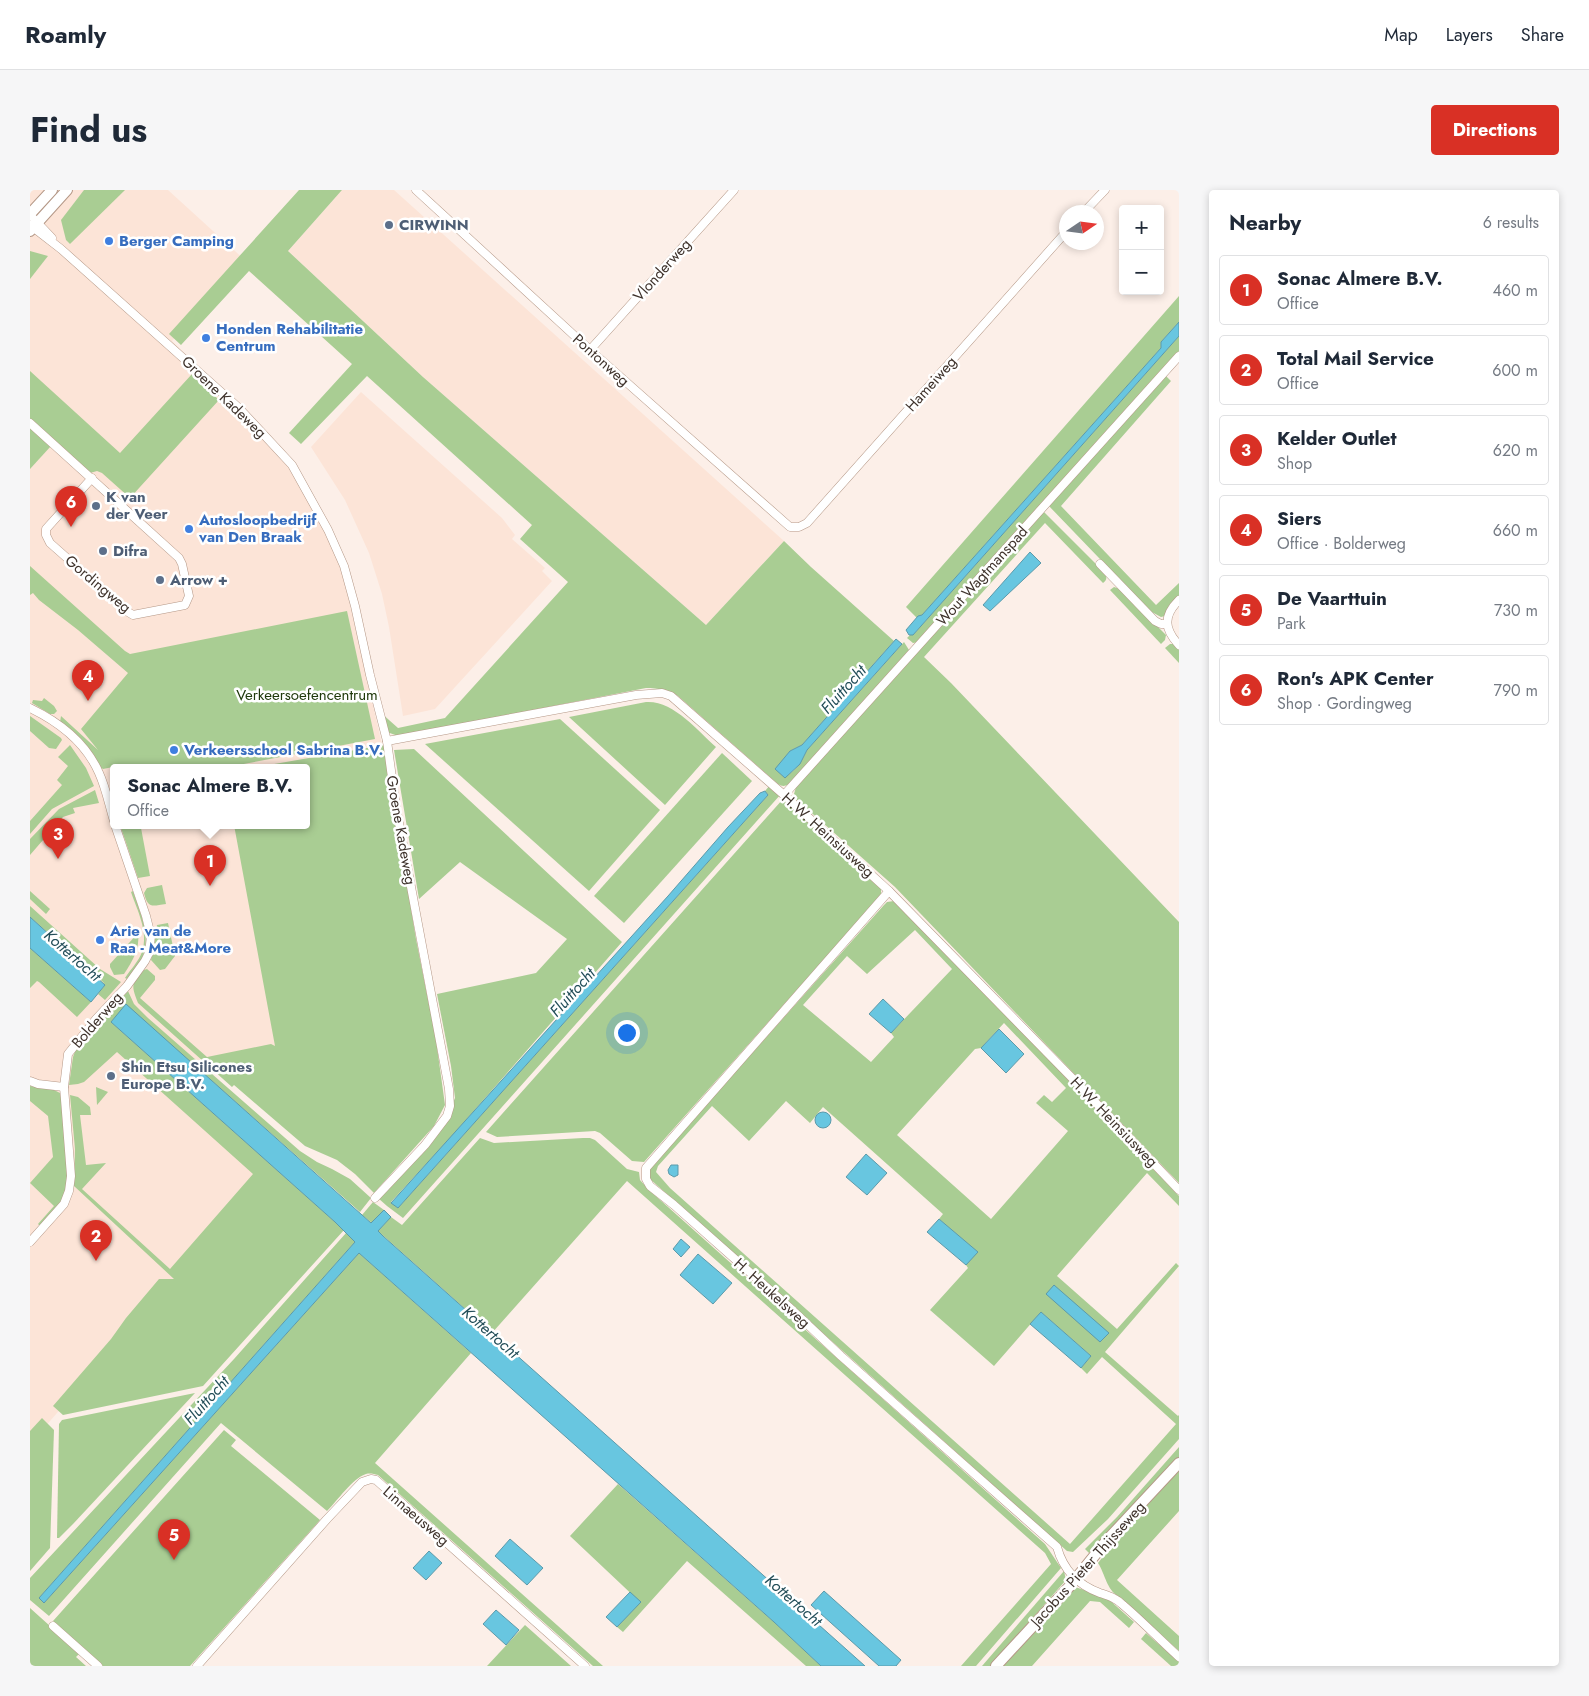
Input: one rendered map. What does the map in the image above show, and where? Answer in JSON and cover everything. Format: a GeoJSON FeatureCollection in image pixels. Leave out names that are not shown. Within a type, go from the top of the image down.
{"type":"FeatureCollection","features":[{"type":"Feature","properties":{"kind":"street"},"geometry":{"type":"LineString","coordinates":[[32,223],[52,190]]}},
{"type":"Feature","properties":{"kind":"street"},"geometry":{"type":"LineString","coordinates":[[32,223],[67,190]]}},
{"type":"Feature","properties":{"kind":"street","name":"Pontonweg"},"geometry":{"type":"LineString","coordinates":[[416,190],[590,350],[790,527]]}},
{"type":"Feature","properties":{"kind":"street","name":"Vlonderweg"},"geometry":{"type":"LineString","coordinates":[[590,350],[734,190]]}},
{"type":"Feature","properties":{"kind":"street"},"geometry":{"type":"LineString","coordinates":[[1090,205],[1104,190]]}},
{"type":"Feature","properties":{"kind":"street","name":"Groene Kadeweg"},"geometry":{"type":"LineString","coordinates":[[32,223],[239,408],[292,465],[328,530],[344,566],[356,606],[370,675],[387,741],[398,816],[449,1089],[450,1106],[447,1116],[425,1145],[375,1198]]}},
{"type":"Feature","properties":{"kind":"street","name":"Hameiweg"},"geometry":{"type":"LineString","coordinates":[[790,527],[799,527],[807,523],[1059,240]]}},
{"type":"Feature","properties":{"kind":"street","name":"Wout Wagtmanspad"},"geometry":{"type":"LineString","coordinates":[[784,795],[1179,356]]}},
{"type":"Feature","properties":{"kind":"street","name":"Gordingweg"},"geometry":{"type":"LineString","coordinates":[[30,423],[92,478],[179,558],[189,596],[185,605],[133,615],[50,543],[46,535],[46,529],[92,478]]}},
{"type":"Feature","properties":{"kind":"street"},"geometry":{"type":"LineString","coordinates":[[1100,564],[1155,621],[1167,624]]}},
{"type":"Feature","properties":{"kind":"street"},"geometry":{"type":"LineString","coordinates":[[1179,600],[1169,612],[1167,624],[1172,638],[1179,645]]}},
{"type":"Feature","properties":{"kind":"street","name":"H.W. Heinsiusweg"},"geometry":{"type":"LineString","coordinates":[[387,741],[636,695],[662,693],[671,696],[784,795],[889,891],[1179,1190]]}},
{"type":"Feature","properties":{"kind":"street"},"geometry":{"type":"LineString","coordinates":[[30,708],[50,717],[87,752],[99,774],[110,808]]}},
{"type":"Feature","properties":{"kind":"street","name":"Bolderweg"},"geometry":{"type":"LineString","coordinates":[[30,1242],[68,1199],[71,1176],[64,1087],[68,1054],[96,1019],[127,986],[146,961],[149,953],[151,936],[146,916],[116,829]]}},
{"type":"Feature","properties":{"kind":"street","name":"H. Heukelsweg"},"geometry":{"type":"LineString","coordinates":[[889,891],[646,1168],[646,1178],[650,1186],[775,1294],[841,1356],[1056,1547],[1060,1560],[1075,1579],[1089,1588],[1109,1595],[1122,1604],[1179,1658]]}},
{"type":"Feature","properties":{"kind":"street"},"geometry":{"type":"LineString","coordinates":[[30,1081],[38,1084],[64,1087]]}},
{"type":"Feature","properties":{"kind":"street","name":"Jacobus Pieter Thijsseweg"},"geometry":{"type":"LineString","coordinates":[[996,1666],[1075,1579],[1108,1539],[1179,1463]]}},
{"type":"Feature","properties":{"kind":"street","name":"Linnaeusweg"},"geometry":{"type":"LineString","coordinates":[[197,1666],[326,1519],[362,1482],[371,1478],[383,1486],[585,1666]]}},
{"type":"Feature","properties":{"kind":"street"},"geometry":{"type":"LineString","coordinates":[[53,1626],[98,1666]]}},
{"type":"Feature","properties":{"kind":"shaded area"},"geometry":{"type":"Polygon","coordinates":[[[30,190],[168,190],[247,262],[172,341],[285,451],[333,531],[383,749],[296,764],[110,764],[110,829],[248,829],[291,1046],[185,1071],[280,1157],[30,1444],[30,190]]]}},
{"type":"Feature","properties":{"kind":"shaded area"},"geometry":{"type":"Polygon","coordinates":[[[342,190],[394,190],[784,541],[706,625],[423,377],[288,251],[342,190]]]}},
{"type":"Feature","properties":{"kind":"shaded area"},"geometry":{"type":"Polygon","coordinates":[[[361,392],[502,518],[515,535],[512,539],[545,568],[542,571],[552,581],[435,709],[403,716],[389,627],[382,594],[369,553],[345,500],[311,447],[361,392]]]}},
{"type":"Feature","properties":{"kind":"green space"},"geometry":{"type":"Polygon","coordinates":[[[84,190],[125,190],[70,244],[66,240],[61,220],[84,190]]]}},
{"type":"Feature","properties":{"kind":"green space"},"geometry":{"type":"Polygon","coordinates":[[[299,190],[342,190],[288,251],[423,377],[706,625],[784,541],[894,641],[802,745],[790,751],[776,769],[784,777],[795,769],[807,750],[904,642],[909,650],[793,781],[784,786],[778,784],[678,696],[655,688],[646,688],[398,736],[387,732],[380,712],[398,728],[445,718],[568,582],[520,539],[532,525],[367,376],[301,444],[289,433],[352,364],[249,271],[181,345],[169,334],[299,190]]]}},
{"type":"Feature","properties":{"kind":"green space"},"geometry":{"type":"Polygon","coordinates":[[[30,251],[48,256],[30,279],[30,251]]]}},
{"type":"Feature","properties":{"kind":"green space"},"geometry":{"type":"Polygon","coordinates":[[[1179,296],[1179,322],[1161,342],[1161,348],[922,615],[917,618],[906,607],[1179,296]]]}},
{"type":"Feature","properties":{"kind":"green space"},"geometry":{"type":"Polygon","coordinates":[[[1179,336],[1179,351],[919,642],[913,643],[907,638],[911,634],[913,635],[1179,336]]]}},
{"type":"Feature","properties":{"kind":"green space"},"geometry":{"type":"Polygon","coordinates":[[[30,371],[120,453],[192,374],[219,400],[130,498],[102,473],[97,471],[90,473],[30,419],[30,371]]]}},
{"type":"Feature","properties":{"kind":"green space"},"geometry":{"type":"Polygon","coordinates":[[[1164,374],[1171,381],[1061,506],[1156,605],[1179,583],[1179,597],[1169,606],[1165,616],[1161,617],[1150,611],[1048,505],[1164,374]]]}},
{"type":"Feature","properties":{"kind":"green space"},"geometry":{"type":"Polygon","coordinates":[[[30,427],[51,446],[30,469],[30,427]]]}},
{"type":"Feature","properties":{"kind":"green space"},"geometry":{"type":"Polygon","coordinates":[[[1043,511],[1105,573],[1105,581],[1103,583],[1045,523],[924,657],[1179,922],[1179,1183],[895,887],[796,799],[794,794],[796,787],[1043,511]]]}},
{"type":"Feature","properties":{"kind":"green space","name":"Verkeersoefencentrum"},"geometry":{"type":"Polygon","coordinates":[[[30,566],[130,654],[347,611],[375,739],[244,764],[110,764],[110,768],[103,769],[80,738],[60,722],[61,716],[98,750],[81,729],[128,673],[33,593],[30,595],[30,566]]]}},
{"type":"Feature","properties":{"kind":"green space"},"geometry":{"type":"Polygon","coordinates":[[[1114,587],[1120,589],[1166,635],[1165,640],[1161,644],[1110,590],[1114,587]]]}},
{"type":"Feature","properties":{"kind":"green space"},"geometry":{"type":"Polygon","coordinates":[[[1173,644],[1179,650],[1179,663],[1165,648],[1173,644]]]}},
{"type":"Feature","properties":{"kind":"green space"},"geometry":{"type":"Polygon","coordinates":[[[44,698],[54,706],[57,711],[54,714],[50,714],[32,703],[33,700],[42,701],[44,698]]]}},
{"type":"Feature","properties":{"kind":"green space"},"geometry":{"type":"Polygon","coordinates":[[[646,702],[666,706],[675,711],[716,747],[665,805],[569,717],[646,702]]]}},
{"type":"Feature","properties":{"kind":"green space"},"geometry":{"type":"Polygon","coordinates":[[[30,716],[61,738],[62,740],[56,749],[49,748],[30,731],[30,716]]]}},
{"type":"Feature","properties":{"kind":"green space"},"geometry":{"type":"Polygon","coordinates":[[[560,719],[660,810],[589,891],[425,744],[560,719]]]}},
{"type":"Feature","properties":{"kind":"green space"},"geometry":{"type":"Polygon","coordinates":[[[70,745],[86,768],[94,786],[52,809],[30,834],[30,821],[62,785],[57,780],[68,766],[58,757],[70,745]]]}},
{"type":"Feature","properties":{"kind":"green space"},"geometry":{"type":"Polygon","coordinates":[[[384,745],[416,939],[436,1040],[445,1105],[434,1126],[374,1193],[355,1174],[337,1160],[305,1146],[234,1085],[232,1087],[138,1003],[133,988],[144,970],[147,969],[155,976],[155,980],[140,998],[207,1057],[271,1044],[275,1046],[235,829],[310,829],[310,764],[274,764],[384,745]]]}},
{"type":"Feature","properties":{"kind":"green space"},"geometry":{"type":"Polygon","coordinates":[[[414,749],[622,942],[450,1138],[391,1202],[398,1208],[768,795],[765,791],[770,785],[781,794],[403,1218],[378,1198],[446,1119],[455,1098],[451,1066],[437,994],[536,973],[567,939],[460,862],[419,899],[394,750],[414,749]]]}},
{"type":"Feature","properties":{"kind":"green space"},"geometry":{"type":"Polygon","coordinates":[[[722,753],[752,781],[624,923],[594,896],[722,753]]]}},
{"type":"Feature","properties":{"kind":"green space"},"geometry":{"type":"Polygon","coordinates":[[[95,790],[99,803],[73,808],[75,813],[63,817],[30,855],[30,839],[59,809],[95,790]]]}},
{"type":"Feature","properties":{"kind":"green space"},"geometry":{"type":"Polygon","coordinates":[[[783,799],[881,889],[881,895],[644,1162],[632,1161],[600,1133],[595,1131],[497,1137],[486,1132],[783,799]]]}},
{"type":"Feature","properties":{"kind":"green space"},"geometry":{"type":"Polygon","coordinates":[[[121,829],[141,829],[150,876],[138,878],[121,829]]]}},
{"type":"Feature","properties":{"kind":"green space"},"geometry":{"type":"Polygon","coordinates":[[[162,885],[166,904],[154,906],[149,904],[144,893],[147,888],[162,885]]]}},
{"type":"Feature","properties":{"kind":"green space"},"geometry":{"type":"Polygon","coordinates":[[[30,891],[50,909],[46,914],[30,899],[30,891]]]}},
{"type":"Feature","properties":{"kind":"green space"},"geometry":{"type":"Polygon","coordinates":[[[133,891],[144,924],[146,940],[142,959],[127,979],[125,978],[139,959],[144,944],[143,929],[131,892],[133,891]]]}},
{"type":"Feature","properties":{"kind":"green space"},"geometry":{"type":"Polygon","coordinates":[[[894,901],[988,996],[1179,1196],[1179,1206],[1147,1173],[1057,1276],[1117,1329],[1176,1263],[1179,1266],[1105,1352],[1179,1415],[1179,1439],[1108,1519],[1073,1552],[1067,1551],[650,1179],[648,1170],[887,902],[894,901]],[[915,930],[867,974],[847,956],[803,1005],[871,1062],[894,1037],[891,1033],[952,969],[915,930]],[[1004,1023],[981,1048],[975,1049],[897,1135],[991,1219],[1068,1131],[1036,1103],[1044,1095],[1052,1102],[1066,1088],[1004,1023]],[[786,1101],[749,1141],[712,1106],[658,1166],[656,1172],[670,1188],[1070,1544],[1176,1424],[1102,1357],[1087,1374],[1081,1368],[1091,1356],[1041,1312],[994,1366],[930,1310],[968,1268],[966,1265],[977,1252],[939,1219],[943,1214],[823,1107],[810,1123],[786,1101]]]}},
{"type":"Feature","properties":{"kind":"green space"},"geometry":{"type":"Polygon","coordinates":[[[30,906],[100,969],[121,982],[105,1000],[98,994],[105,985],[103,982],[30,917],[30,906]]]}},
{"type":"Feature","properties":{"kind":"green space"},"geometry":{"type":"Polygon","coordinates":[[[168,923],[175,956],[165,969],[160,970],[151,960],[157,925],[168,923]]]}},
{"type":"Feature","properties":{"kind":"green space"},"geometry":{"type":"Polygon","coordinates":[[[138,933],[137,949],[130,964],[124,974],[114,975],[110,964],[138,933]]]}},
{"type":"Feature","properties":{"kind":"green space"},"geometry":{"type":"Polygon","coordinates":[[[30,948],[91,1002],[77,1017],[39,982],[37,981],[30,988],[30,948]]]}},
{"type":"Feature","properties":{"kind":"green space"},"geometry":{"type":"Polygon","coordinates":[[[128,991],[134,1004],[148,1018],[300,1151],[350,1179],[371,1198],[360,1212],[126,1005],[111,1022],[344,1230],[203,1386],[63,1415],[53,1406],[111,1339],[159,1279],[174,1279],[74,1186],[75,1149],[70,1095],[78,1097],[90,1107],[91,1115],[80,1115],[86,1165],[106,1163],[82,1189],[170,1269],[253,1174],[117,1052],[84,1082],[69,1085],[73,1057],[77,1046],[128,991]]]}},
{"type":"Feature","properties":{"kind":"green space"},"geometry":{"type":"Polygon","coordinates":[[[30,1086],[52,1089],[60,1093],[67,1148],[68,1184],[66,1193],[59,1207],[42,1228],[38,1224],[54,1206],[30,1183],[53,1157],[48,1116],[30,1101],[30,1086]]]}},
{"type":"Feature","properties":{"kind":"green space"},"geometry":{"type":"Polygon","coordinates":[[[96,1087],[108,1092],[97,1105],[96,1087]]]}},
{"type":"Feature","properties":{"kind":"green space"},"geometry":{"type":"Polygon","coordinates":[[[480,1138],[494,1143],[583,1138],[595,1140],[627,1169],[639,1172],[640,1180],[649,1190],[1045,1544],[1061,1568],[976,1666],[961,1666],[1051,1564],[1045,1553],[627,1181],[492,1333],[378,1231],[391,1217],[402,1225],[480,1138]]]}},
{"type":"Feature","properties":{"kind":"green space"},"geometry":{"type":"Polygon","coordinates":[[[373,1202],[384,1210],[372,1223],[362,1215],[373,1202]]]}},
{"type":"Feature","properties":{"kind":"green space"},"geometry":{"type":"Polygon","coordinates":[[[346,1233],[355,1242],[39,1598],[44,1603],[359,1253],[471,1353],[375,1463],[603,1666],[593,1666],[378,1475],[366,1474],[361,1476],[327,1511],[221,1423],[49,1616],[30,1600],[30,1578],[234,1359],[346,1233]]]}},
{"type":"Feature","properties":{"kind":"green space"},"geometry":{"type":"Polygon","coordinates":[[[195,1393],[73,1524],[57,1538],[59,1424],[62,1420],[195,1393]]]}},
{"type":"Feature","properties":{"kind":"green space"},"geometry":{"type":"Polygon","coordinates":[[[42,1418],[54,1430],[50,1548],[30,1571],[30,1431],[42,1418]]]}},
{"type":"Feature","properties":{"kind":"green space"},"geometry":{"type":"Polygon","coordinates":[[[224,1430],[236,1440],[231,1446],[320,1520],[190,1666],[103,1666],[53,1621],[224,1430]]]}},
{"type":"Feature","properties":{"kind":"green space"},"geometry":{"type":"Polygon","coordinates":[[[1179,1447],[1179,1457],[1089,1553],[1085,1549],[1117,1517],[1179,1447]]]}},
{"type":"Feature","properties":{"kind":"green space"},"geometry":{"type":"Polygon","coordinates":[[[1179,1470],[1179,1511],[1117,1580],[1179,1636],[1179,1651],[1111,1590],[1098,1563],[1133,1519],[1179,1470]]]}},
{"type":"Feature","properties":{"kind":"green space"},"geometry":{"type":"Polygon","coordinates":[[[618,1484],[821,1666],[806,1666],[687,1561],[623,1632],[617,1627],[640,1602],[570,1536],[618,1484]]]}},
{"type":"Feature","properties":{"kind":"green space"},"geometry":{"type":"Polygon","coordinates":[[[1064,1571],[1066,1580],[991,1666],[982,1666],[1064,1571]]]}},
{"type":"Feature","properties":{"kind":"green space"},"geometry":{"type":"Polygon","coordinates":[[[1075,1587],[1106,1597],[1134,1622],[1129,1628],[1100,1602],[1090,1601],[1032,1666],[1002,1666],[1075,1587]]]}},
{"type":"Feature","properties":{"kind":"green space"},"geometry":{"type":"Polygon","coordinates":[[[30,1608],[80,1653],[76,1657],[86,1666],[30,1666],[30,1608]]]}},
{"type":"Feature","properties":{"kind":"green space"},"geometry":{"type":"Polygon","coordinates":[[[525,1625],[571,1666],[487,1666],[525,1625]]]}},
{"type":"Feature","properties":{"kind":"green space"},"geometry":{"type":"Polygon","coordinates":[[[1146,1633],[1179,1662],[1179,1666],[1171,1666],[1141,1639],[1146,1633]]]}},
{"type":"Feature","properties":{"kind":"water"},"geometry":{"type":"Polygon","coordinates":[[[1179,322],[1179,336],[913,635],[909,635],[906,630],[918,616],[922,615],[1161,348],[1161,342],[1179,322]]]}},
{"type":"Feature","properties":{"kind":"water"},"geometry":{"type":"Polygon","coordinates":[[[1030,552],[1041,563],[990,611],[983,605],[1030,552]]]}},
{"type":"Feature","properties":{"kind":"water"},"geometry":{"type":"Polygon","coordinates":[[[896,639],[902,644],[807,750],[800,764],[785,778],[775,769],[790,751],[802,745],[896,639]]]}},
{"type":"Feature","properties":{"kind":"water"},"geometry":{"type":"Polygon","coordinates":[[[765,791],[768,795],[398,1208],[391,1203],[728,827],[760,793],[765,791]]]}},
{"type":"Feature","properties":{"kind":"water"},"geometry":{"type":"Polygon","coordinates":[[[30,917],[105,985],[91,1002],[30,948],[30,917]]]}},
{"type":"Feature","properties":{"kind":"water"},"geometry":{"type":"Polygon","coordinates":[[[883,999],[904,1019],[891,1033],[869,1014],[883,999]]]}},
{"type":"Feature","properties":{"kind":"water"},"geometry":{"type":"Polygon","coordinates":[[[126,1004],[371,1223],[384,1210],[391,1217],[378,1231],[383,1236],[865,1666],[821,1666],[359,1253],[44,1603],[39,1598],[355,1242],[111,1022],[126,1004]]]}},
{"type":"Feature","properties":{"kind":"water"},"geometry":{"type":"Polygon","coordinates":[[[999,1029],[1024,1054],[1006,1073],[981,1048],[999,1029]]]}},
{"type":"Feature","properties":{"kind":"water"},"geometry":{"type":"Polygon","coordinates":[[[823,1112],[829,1114],[831,1120],[829,1126],[823,1128],[817,1126],[815,1120],[817,1114],[823,1112]]]}},
{"type":"Feature","properties":{"kind":"water"},"geometry":{"type":"Polygon","coordinates":[[[866,1154],[887,1173],[867,1195],[846,1177],[866,1154]]]}},
{"type":"Feature","properties":{"kind":"water"},"geometry":{"type":"Polygon","coordinates":[[[671,1165],[678,1165],[678,1175],[674,1177],[669,1174],[668,1170],[671,1165]]]}},
{"type":"Feature","properties":{"kind":"water"},"geometry":{"type":"Polygon","coordinates":[[[939,1219],[978,1252],[966,1265],[927,1232],[939,1219]]]}},
{"type":"Feature","properties":{"kind":"water"},"geometry":{"type":"Polygon","coordinates":[[[681,1239],[690,1247],[681,1257],[673,1249],[681,1239]]]}},
{"type":"Feature","properties":{"kind":"water"},"geometry":{"type":"Polygon","coordinates":[[[698,1254],[732,1283],[713,1304],[680,1275],[698,1254]]]}},
{"type":"Feature","properties":{"kind":"water"},"geometry":{"type":"Polygon","coordinates":[[[1054,1285],[1109,1333],[1100,1342],[1046,1294],[1054,1285]]]}},
{"type":"Feature","properties":{"kind":"water"},"geometry":{"type":"Polygon","coordinates":[[[1041,1312],[1091,1356],[1081,1368],[1030,1324],[1041,1312]]]}},
{"type":"Feature","properties":{"kind":"water"},"geometry":{"type":"Polygon","coordinates":[[[510,1539],[543,1568],[527,1585],[495,1556],[510,1539]]]}},
{"type":"Feature","properties":{"kind":"water"},"geometry":{"type":"Polygon","coordinates":[[[429,1551],[442,1563],[426,1580],[413,1568],[429,1551]]]}},
{"type":"Feature","properties":{"kind":"water"},"geometry":{"type":"Polygon","coordinates":[[[824,1591],[901,1660],[896,1666],[879,1666],[811,1605],[824,1591]]]}},
{"type":"Feature","properties":{"kind":"water"},"geometry":{"type":"Polygon","coordinates":[[[630,1592],[641,1602],[617,1627],[606,1617],[630,1592]]]}},
{"type":"Feature","properties":{"kind":"water"},"geometry":{"type":"Polygon","coordinates":[[[496,1610],[519,1630],[506,1645],[483,1624],[496,1610]]]}},
{"type":"Feature","properties":{"kind":"place","name":"CIRWINN"},"geometry":{"type":"Point","coordinates":[389,225]}},
{"type":"Feature","properties":{"kind":"place","name":"Berger Camping"},"geometry":{"type":"Point","coordinates":[109,241]}},
{"type":"Feature","properties":{"kind":"place","name":"Honden Rehabilitatie Centrum"},"geometry":{"type":"Point","coordinates":[206,338]}},
{"type":"Feature","properties":{"kind":"place","name":"K van der Veer"},"geometry":{"type":"Point","coordinates":[96,506]}},
{"type":"Feature","properties":{"kind":"place","name":"Ron's APK Center"},"geometry":{"type":"Point","coordinates":[71,527]}},
{"type":"Feature","properties":{"kind":"place","name":"Autosloopbedrijf van Den Braak"},"geometry":{"type":"Point","coordinates":[189,529]}},
{"type":"Feature","properties":{"kind":"place","name":"Difra"},"geometry":{"type":"Point","coordinates":[103,551]}},
{"type":"Feature","properties":{"kind":"place","name":"Arrow +"},"geometry":{"type":"Point","coordinates":[160,580]}},
{"type":"Feature","properties":{"kind":"place","name":"Siers"},"geometry":{"type":"Point","coordinates":[88,701]}},
{"type":"Feature","properties":{"kind":"place","name":"Verkeersschool Sabrina B.V."},"geometry":{"type":"Point","coordinates":[174,750]}},
{"type":"Feature","properties":{"kind":"place","name":"Kelder Outlet"},"geometry":{"type":"Point","coordinates":[58,859]}},
{"type":"Feature","properties":{"kind":"place","name":"Sonac Almere B.V."},"geometry":{"type":"Point","coordinates":[210,886]}},
{"type":"Feature","properties":{"kind":"place","name":"Arie van de Raa - Meat&More"},"geometry":{"type":"Point","coordinates":[100,940]}},
{"type":"Feature","properties":{"kind":"place","name":"Shin Etsu Silicones Europe B.V."},"geometry":{"type":"Point","coordinates":[111,1076]}},
{"type":"Feature","properties":{"kind":"place","name":"Total Mail Service"},"geometry":{"type":"Point","coordinates":[96,1261]}},
{"type":"Feature","properties":{"kind":"place","name":"De Vaarttuin"},"geometry":{"type":"Point","coordinates":[174,1560]}},
{"type":"Feature","properties":{"kind":"water label","name":"Fluittocht"},"geometry":{"type":"Point","coordinates":[843,689]}},
{"type":"Feature","properties":{"kind":"water label","name":"Kottertocht"},"geometry":{"type":"Point","coordinates":[73,955]}},
{"type":"Feature","properties":{"kind":"water label","name":"Fluittocht"},"geometry":{"type":"Point","coordinates":[572,992]}},
{"type":"Feature","properties":{"kind":"water label","name":"Kottertocht"},"geometry":{"type":"Point","coordinates":[491,1332]}},
{"type":"Feature","properties":{"kind":"water label","name":"Fluittocht"},"geometry":{"type":"Point","coordinates":[206,1400]}},
{"type":"Feature","properties":{"kind":"water label","name":"Kottertocht"},"geometry":{"type":"Point","coordinates":[794,1600]}}]}
